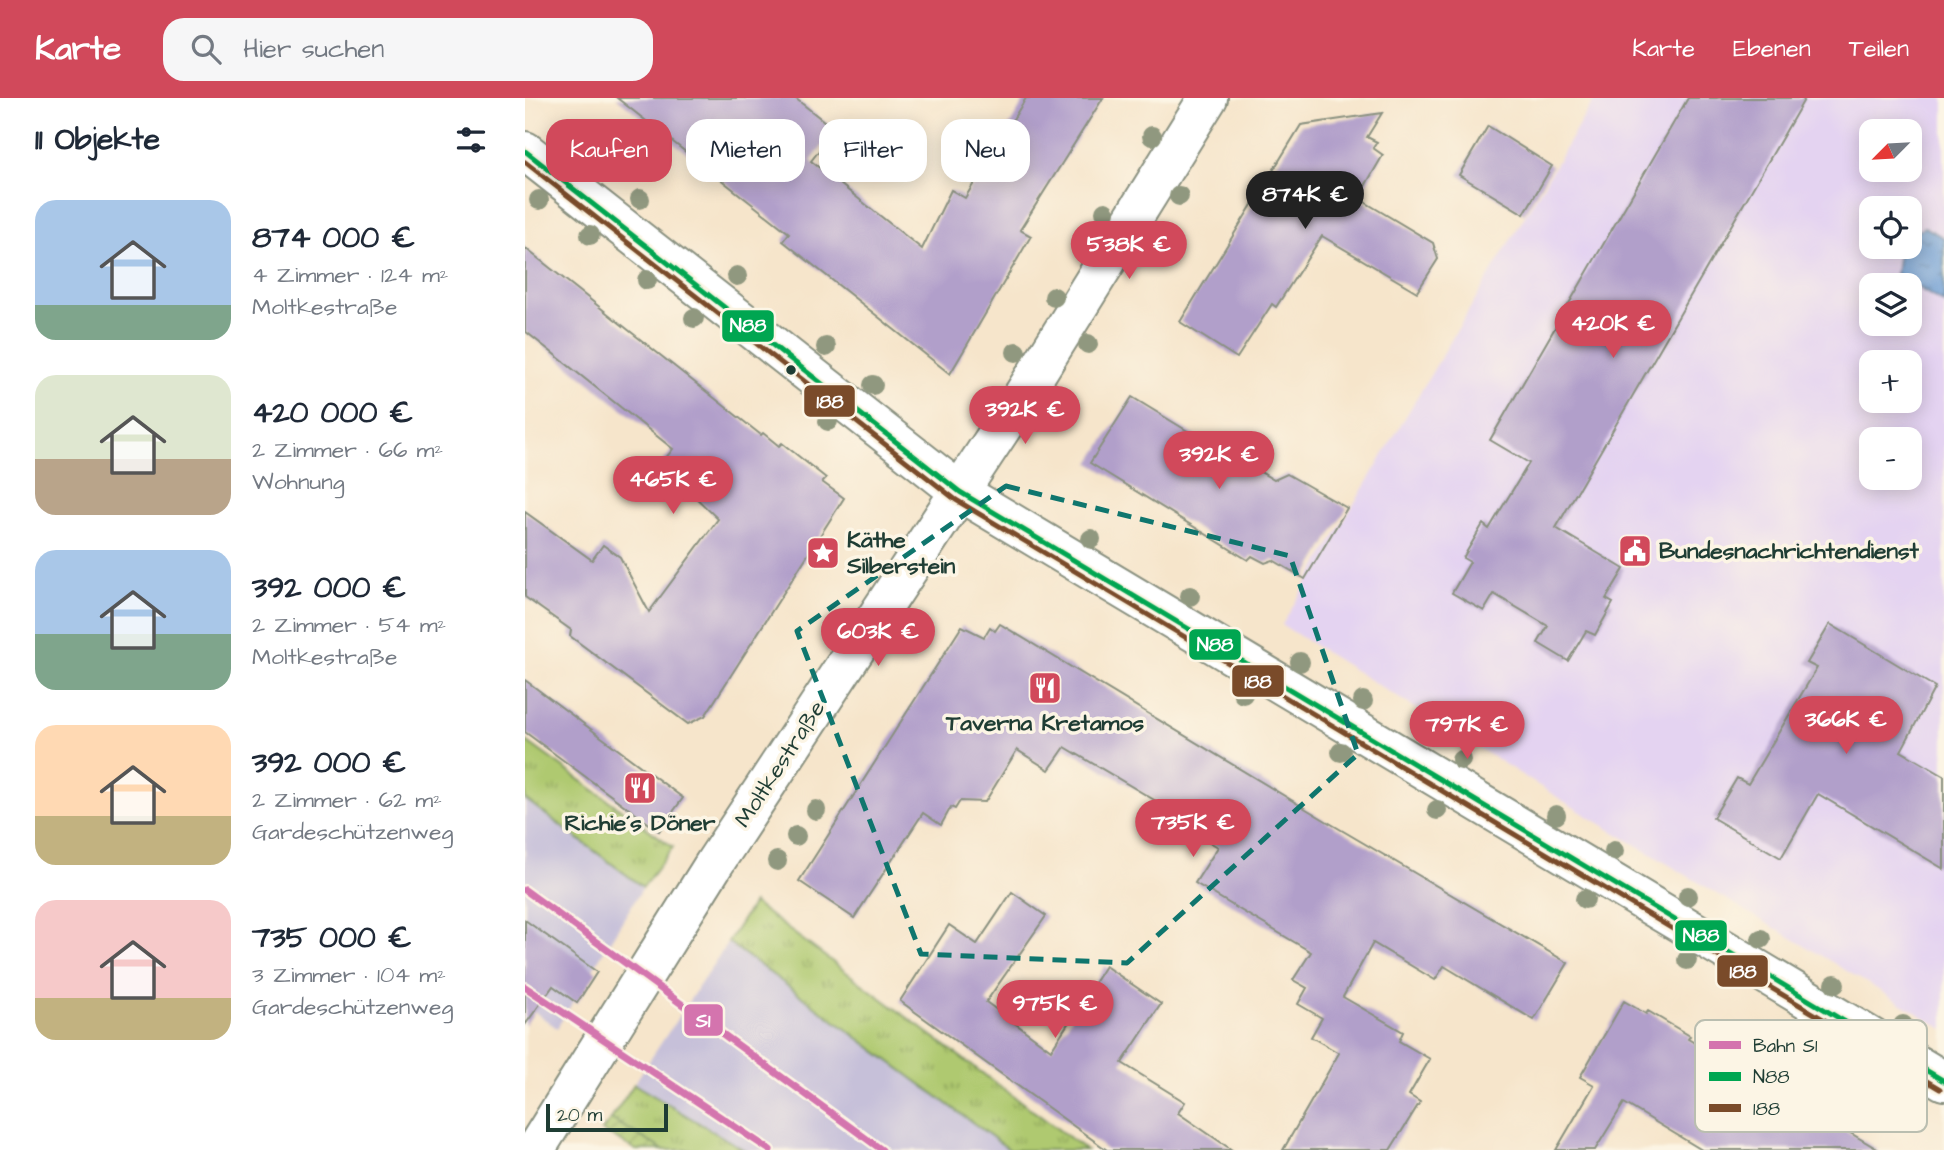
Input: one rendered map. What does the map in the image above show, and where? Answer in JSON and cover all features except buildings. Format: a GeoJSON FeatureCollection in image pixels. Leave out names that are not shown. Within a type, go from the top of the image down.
{"type":"FeatureCollection","features":[{"type":"Feature","properties":{"kind":"street","name":"Moltkestraße"},"geometry":{"type":"LineString","coordinates":[[534,1150],[714,864],[960,492],[1208,98]]}},
{"type":"Feature","properties":{"kind":"street"},"geometry":{"type":"LineString","coordinates":[[525,151],[960,492],[1842,1020]]}},
{"type":"Feature","properties":{"kind":"street"},"geometry":{"type":"LineString","coordinates":[[1927,1071],[1944,1081]]}},
{"type":"Feature","properties":{"kind":"highlighted area"},"geometry":{"type":"Polygon","coordinates":[[[1006,486],[1290,556],[1358,754],[1127,963],[921,954],[797,631],[1006,486]]]}},
{"type":"Feature","properties":{"kind":"shaded area","name":"Bundesnachrichtendienst"},"geometry":{"type":"Polygon","coordinates":[[[1595,98],[1944,98],[1944,1029],[1594,820],[1282,625],[1595,98]]]}},
{"type":"Feature","properties":{"kind":"shaded area"},"geometry":{"type":"Polygon","coordinates":[[[525,799],[643,887],[557,1028],[525,1005],[525,799]]]}},
{"type":"Feature","properties":{"kind":"shaded area"},"geometry":{"type":"Polygon","coordinates":[[[728,942],[1011,1150],[744,1150],[634,1084],[728,942]]]}},
{"type":"Feature","properties":{"kind":"green space"},"geometry":{"type":"Polygon","coordinates":[[[525,740],[673,847],[643,887],[525,799],[525,740]]]}},
{"type":"Feature","properties":{"kind":"green space"},"geometry":{"type":"Polygon","coordinates":[[[753,903],[1086,1150],[1010,1150],[728,942],[753,903]]]}},
{"type":"Feature","properties":{"kind":"green space"},"geometry":{"type":"Polygon","coordinates":[[[634,1084],[744,1150],[663,1150],[611,1119],[634,1084]]]}},
{"type":"Feature","properties":{"kind":"green space"},"geometry":{"type":"Polygon","coordinates":[[[611,1119],[663,1150],[636,1150],[602,1131],[611,1119]]]}},
{"type":"Feature","properties":{"kind":"water"},"geometry":{"type":"Polygon","coordinates":[[[1925,227],[1944,238],[1944,303],[1922,290],[1922,273],[1896,273],[1898,259],[1922,259],[1922,229],[1925,227]]]}},
{"type":"Feature","properties":{"kind":"rail line","name":"S1"},"geometry":{"type":"LineString","coordinates":[[525,890],[882,1150]]}},
{"type":"Feature","properties":{"kind":"rail line","name":"S1"},"geometry":{"type":"LineString","coordinates":[[525,987],[770,1150]]}},
{"type":"Feature","properties":{"kind":"transit line","name":"N88"},"geometry":{"type":"LineString","coordinates":[[525,151],[960,492],[1842,1020]]}},
{"type":"Feature","properties":{"kind":"transit line","name":"188"},"geometry":{"type":"LineString","coordinates":[[525,162],[956,500],[1825,1020]]}},
{"type":"Feature","properties":{"kind":"transit line","name":"N88"},"geometry":{"type":"LineString","coordinates":[[1927,1071],[1944,1081]]}},
{"type":"Feature","properties":{"kind":"transit line","name":"188"},"geometry":{"type":"LineString","coordinates":[[1927,1081],[1940,1089]]}},
{"type":"Feature","properties":{"kind":"place","name":"Bundesnachrichtendienst"},"geometry":{"type":"Point","coordinates":[1635,551]}},
{"type":"Feature","properties":{"kind":"place","name":"Käthe Silberstein"},"geometry":{"type":"Point","coordinates":[823,553]}},
{"type":"Feature","properties":{"kind":"place","name":"Taverna Kretamos"},"geometry":{"type":"Point","coordinates":[1045,688]}},
{"type":"Feature","properties":{"kind":"place","name":"Richie´s Döner"},"geometry":{"type":"Point","coordinates":[640,788]}}]}
